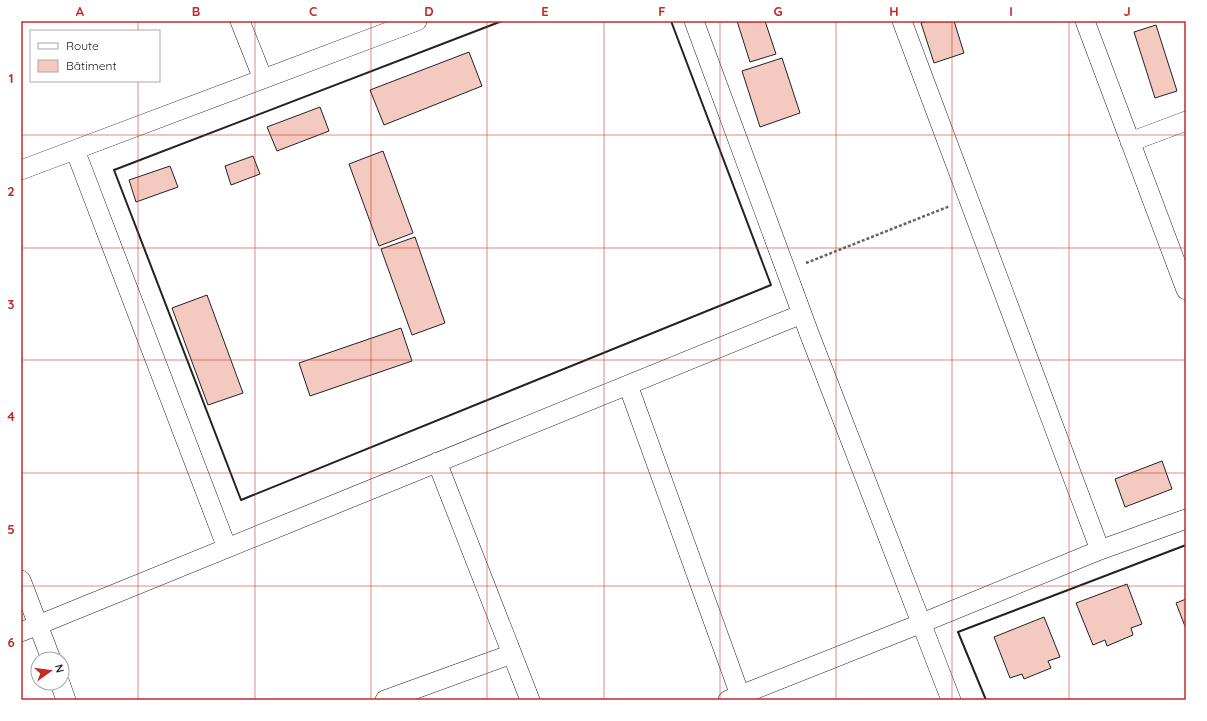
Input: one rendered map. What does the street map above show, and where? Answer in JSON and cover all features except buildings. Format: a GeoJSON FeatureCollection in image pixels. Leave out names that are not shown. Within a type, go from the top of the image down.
{"type":"FeatureCollection","features":[{"type":"Feature","properties":{"kind":"street"},"geometry":{"type":"LineString","coordinates":[[240,21],[263,79]]}},
{"type":"Feature","properties":{"kind":"street"},"geometry":{"type":"LineString","coordinates":[[21,170],[417,21]]}},
{"type":"Feature","properties":{"kind":"street"},"geometry":{"type":"LineString","coordinates":[[694,21],[802,314],[951,700]]}},
{"type":"Feature","properties":{"kind":"street"},"geometry":{"type":"LineString","coordinates":[[902,21],[1100,550]]}},
{"type":"Feature","properties":{"kind":"street"},"geometry":{"type":"LineString","coordinates":[[1085,21],[1186,290]]}},
{"type":"Feature","properties":{"kind":"street"},"geometry":{"type":"LineString","coordinates":[[1130,142],[1186,121]]}},
{"type":"Feature","properties":{"kind":"street"},"geometry":{"type":"LineString","coordinates":[[75,150],[227,548]]}},
{"type":"Feature","properties":{"kind":"street"},"geometry":{"type":"LineString","coordinates":[[29,628],[802,314]]}},
{"type":"Feature","properties":{"kind":"street"},"geometry":{"type":"LineString","coordinates":[[628,384],[734,698],[1100,550],[1186,519]]}},
{"type":"Feature","properties":{"kind":"street"},"geometry":{"type":"LineString","coordinates":[[437,462],[530,700]]}},
{"type":"Feature","properties":{"kind":"street"},"geometry":{"type":"LineString","coordinates":[[21,580],[29,628],[45,651]]}},
{"type":"Feature","properties":{"kind":"street"},"geometry":{"type":"LineString","coordinates":[[385,700],[512,654]]}},
{"type":"Feature","properties":{"kind":"path"},"geometry":{"type":"LineString","coordinates":[[786,271],[969,199]]}},
{"type":"Feature","properties":{"kind":"wall"},"geometry":{"type":"LineString","coordinates":[[502,21],[114,170],[241,500],[771,285],[671,21]]}},
{"type":"Feature","properties":{"kind":"wall"},"geometry":{"type":"LineString","coordinates":[[986,700],[958,632],[1186,545]]}}]}
